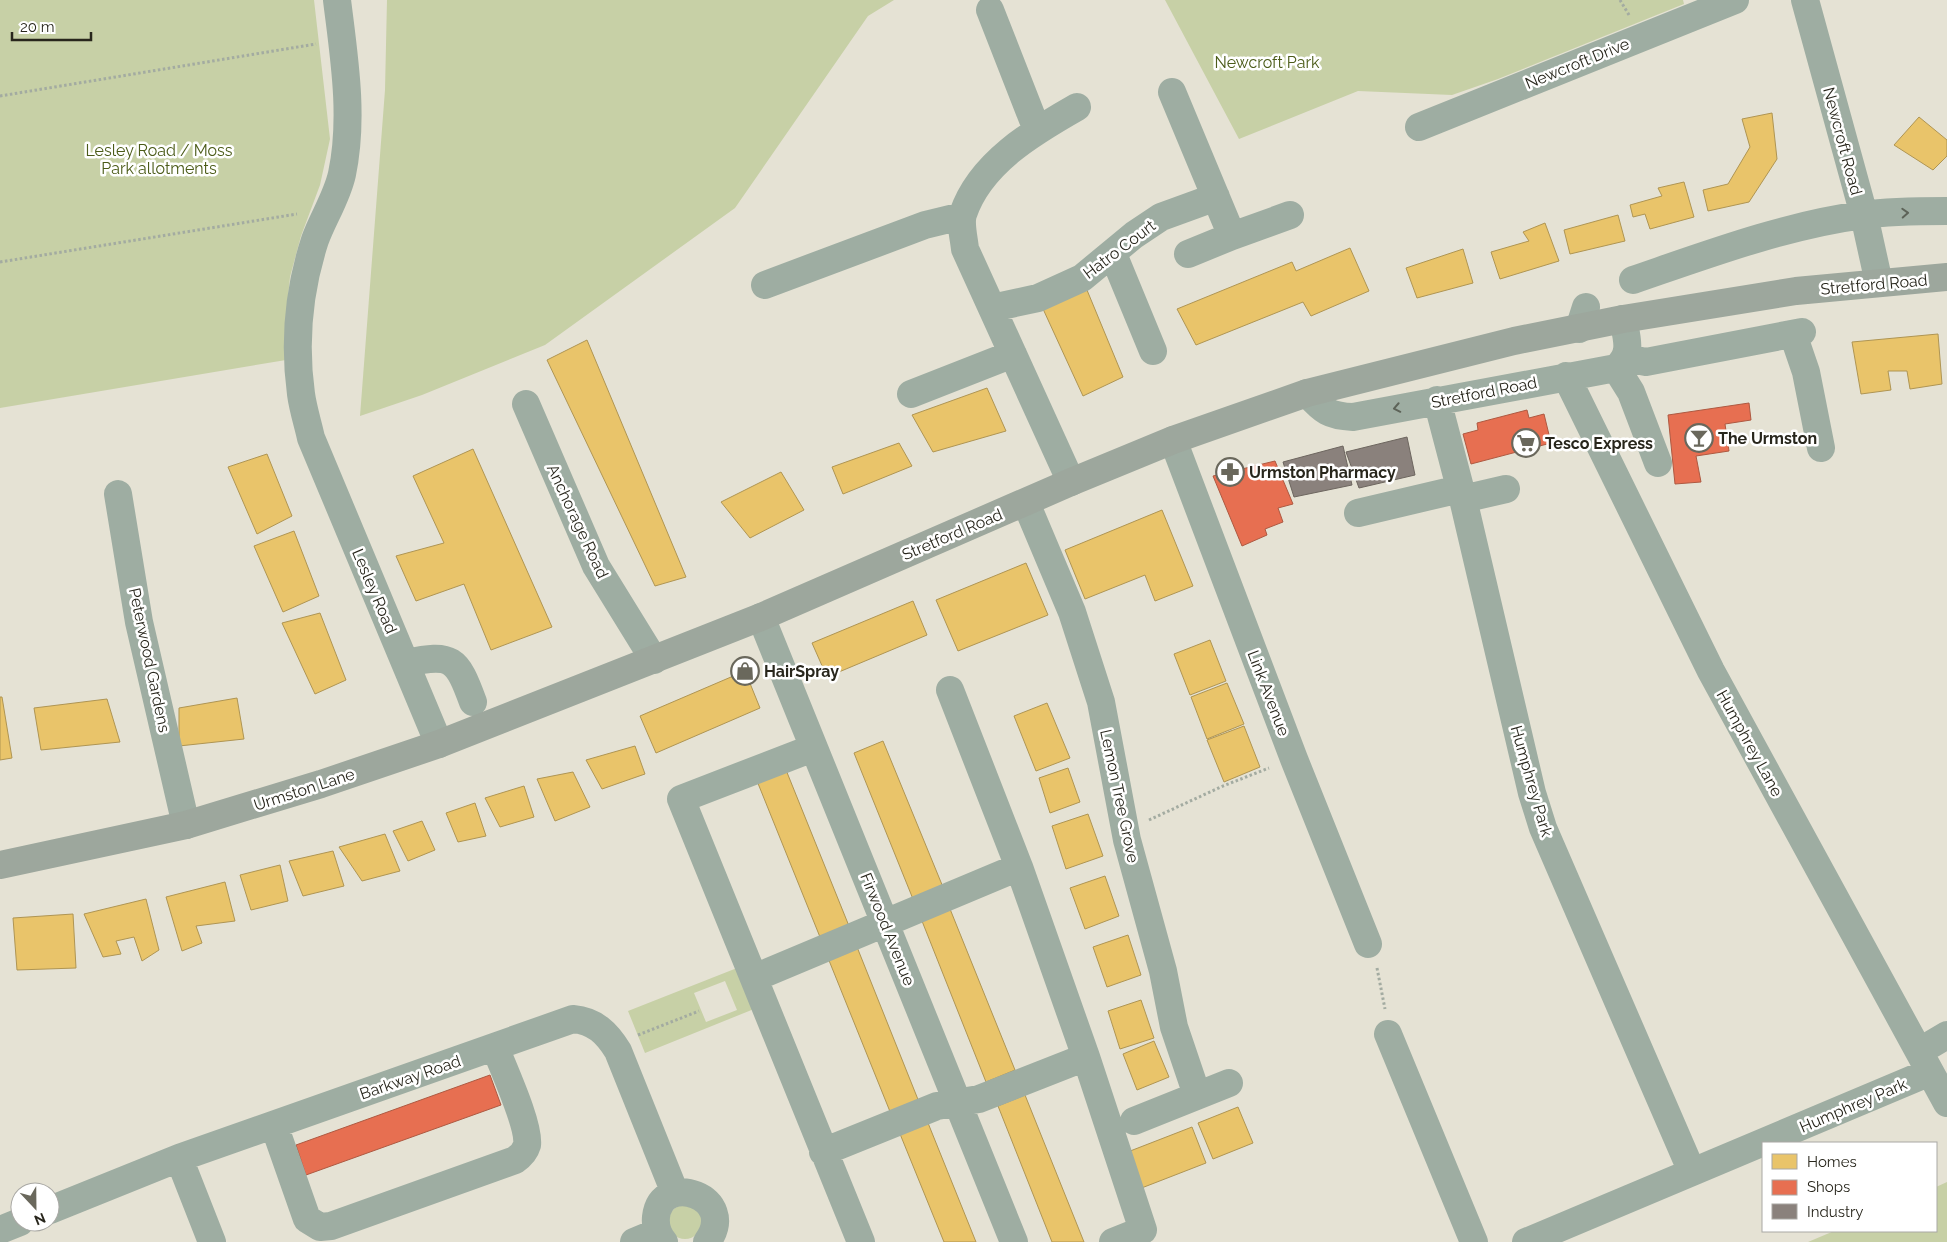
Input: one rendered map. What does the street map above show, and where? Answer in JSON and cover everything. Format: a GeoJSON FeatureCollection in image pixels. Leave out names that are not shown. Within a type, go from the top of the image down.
{"type":"FeatureCollection","features":[{"type":"Feature","properties":{"kind":"main road","name":"Stretford Road"},"geometry":{"type":"LineString","coordinates":[[599,681],[761,617],[1071,482],[1173,440],[1307,393],[1514,341],[1583,318],[1623,320],[1796,291],[1947,277]]}},
{"type":"Feature","properties":{"kind":"main road","name":"Urmston Lane"},"geometry":{"type":"LineString","coordinates":[[0,866],[186,825],[321,784],[439,744],[599,681]]}},
{"type":"Feature","properties":{"kind":"street","name":"Lesley Road"},"geometry":{"type":"LineString","coordinates":[[337,0],[347,94],[347,140],[342,175],[316,239],[302,292],[299,339],[301,394],[311,438],[439,744]]}},
{"type":"Feature","properties":{"kind":"street","name":"Newcroft Drive"},"geometry":{"type":"LineString","coordinates":[[1419,127],[1736,0]]}},
{"type":"Feature","properties":{"kind":"street","name":"Newcroft Road"},"geometry":{"type":"LineString","coordinates":[[1805,0],[1864,215],[1878,283]]}},
{"type":"Feature","properties":{"kind":"street"},"geometry":{"type":"LineString","coordinates":[[990,10],[1037,130]]}},
{"type":"Feature","properties":{"kind":"street"},"geometry":{"type":"LineString","coordinates":[[1172,92],[1232,236]]}},
{"type":"Feature","properties":{"kind":"street"},"geometry":{"type":"LineString","coordinates":[[1071,482],[965,249],[962,216],[975,189],[993,166],[1037,130],[1077,107]]}},
{"type":"Feature","properties":{"kind":"street","name":"Hatro Court"},"geometry":{"type":"LineString","coordinates":[[992,308],[1038,298],[1082,278],[1134,235],[1161,217],[1216,197]]}},
{"type":"Feature","properties":{"kind":"street"},"geometry":{"type":"LineString","coordinates":[[1633,280],[1734,245],[1864,215],[1947,211]]}},
{"type":"Feature","properties":{"kind":"street"},"geometry":{"type":"LineString","coordinates":[[1188,254],[1290,215]]}},
{"type":"Feature","properties":{"kind":"street"},"geometry":{"type":"LineString","coordinates":[[765,285],[925,225],[962,216]]}},
{"type":"Feature","properties":{"kind":"street"},"geometry":{"type":"LineString","coordinates":[[1112,254],[1153,351]]}},
{"type":"Feature","properties":{"kind":"street"},"geometry":{"type":"LineString","coordinates":[[1623,320],[1629,349],[1621,363],[1658,463]]}},
{"type":"Feature","properties":{"kind":"street","name":"Stretford Road"},"geometry":{"type":"LineString","coordinates":[[1307,393],[1323,411],[1337,416],[1353,417],[1566,376],[1621,363],[1646,362],[1798,333],[1821,448]]}},
{"type":"Feature","properties":{"kind":"street"},"geometry":{"type":"LineString","coordinates":[[911,394],[1013,354]]}},
{"type":"Feature","properties":{"kind":"street","name":"Humphrey Lane"},"geometry":{"type":"LineString","coordinates":[[1566,376],[1711,671],[1947,1102]]}},
{"type":"Feature","properties":{"kind":"street","name":"Humphrey Park"},"geometry":{"type":"LineString","coordinates":[[1437,400],[1462,494],[1532,793],[1543,828],[1692,1172]]}},
{"type":"Feature","properties":{"kind":"street","name":"Anchorage Road"},"geometry":{"type":"LineString","coordinates":[[526,404],[596,566],[654,660]]}},
{"type":"Feature","properties":{"kind":"street","name":"Link Avenue"},"geometry":{"type":"LineString","coordinates":[[1173,440],[1294,758],[1368,944]]}},
{"type":"Feature","properties":{"kind":"street"},"geometry":{"type":"LineString","coordinates":[[1358,513],[1462,494],[1506,489]]}},
{"type":"Feature","properties":{"kind":"street","name":"Peterwood Gardens"},"geometry":{"type":"LineString","coordinates":[[118,494],[139,622],[186,825]]}},
{"type":"Feature","properties":{"kind":"street","name":"Lemon Tree Grove"},"geometry":{"type":"LineString","coordinates":[[1026,503],[1072,612],[1101,702],[1127,840],[1163,971],[1174,1027],[1197,1095]]}},
{"type":"Feature","properties":{"kind":"street","name":"Firwood Avenue"},"geometry":{"type":"LineString","coordinates":[[761,617],[813,748],[960,1103],[1014,1242]]}},
{"type":"Feature","properties":{"kind":"street"},"geometry":{"type":"LineString","coordinates":[[406,663],[430,658],[445,658],[462,672],[473,702]]}},
{"type":"Feature","properties":{"kind":"street"},"geometry":{"type":"LineString","coordinates":[[950,690],[1019,867],[1086,1057],[1143,1230],[1130,1239]]}},
{"type":"Feature","properties":{"kind":"street"},"geometry":{"type":"LineString","coordinates":[[813,748],[681,799],[861,1242]]}},
{"type":"Feature","properties":{"kind":"street"},"geometry":{"type":"LineString","coordinates":[[754,978],[1019,867]]}},
{"type":"Feature","properties":{"kind":"street","name":"Barkway Road"},"geometry":{"type":"LineString","coordinates":[[60,1206],[179,1158],[573,1019],[592,1024],[603,1031],[614,1045],[675,1193]]}},
{"type":"Feature","properties":{"kind":"street"},"geometry":{"type":"LineString","coordinates":[[1388,1034],[1474,1242]]}},
{"type":"Feature","properties":{"kind":"street","name":"Humphrey Park"},"geometry":{"type":"LineString","coordinates":[[1526,1242],[1692,1172],[1925,1062],[1947,1036]]}},
{"type":"Feature","properties":{"kind":"street"},"geometry":{"type":"LineString","coordinates":[[274,1125],[307,1219],[320,1227],[330,1226],[515,1160],[524,1154],[527,1146],[525,1126],[495,1047]]}},
{"type":"Feature","properties":{"kind":"street"},"geometry":{"type":"LineString","coordinates":[[824,1152],[937,1106],[979,1099],[1086,1057]]}},
{"type":"Feature","properties":{"kind":"street"},"geometry":{"type":"LineString","coordinates":[[1134,1121],[1229,1083]]}},
{"type":"Feature","properties":{"kind":"street"},"geometry":{"type":"LineString","coordinates":[[179,1158],[212,1242]]}},
{"type":"Feature","properties":{"kind":"street"},"geometry":{"type":"LineString","coordinates":[[652,1239],[660,1205],[675,1193],[695,1193],[710,1205],[715,1225],[707,1242]]}},
{"type":"Feature","properties":{"kind":"path"},"geometry":{"type":"LineString","coordinates":[[0,96],[342,40]]}},
{"type":"Feature","properties":{"kind":"path"},"geometry":{"type":"LineString","coordinates":[[0,262],[330,208]]}},
{"type":"Feature","properties":{"kind":"path"},"geometry":{"type":"LineString","coordinates":[[1146,821],[1223,786],[1294,758]]}},
{"type":"Feature","properties":{"kind":"path"},"geometry":{"type":"LineString","coordinates":[[1368,944],[1376,964],[1388,1034]]}},
{"type":"Feature","properties":{"kind":"path"},"geometry":{"type":"LineString","coordinates":[[614,1045],[699,1011]]}},
{"type":"Feature","properties":{"kind":"green space","name":"Lesley Road / Moss Park allotments"},"geometry":{"type":"Polygon","coordinates":[[[0,0],[314,0],[330,139],[320,185],[301,236],[290,277],[286,317],[286,360],[0,408],[0,0]]]}},
{"type":"Feature","properties":{"kind":"green space"},"geometry":{"type":"Polygon","coordinates":[[[387,0],[894,0],[868,16],[735,208],[545,345],[422,395],[360,416],[385,90],[387,0]]]}},
{"type":"Feature","properties":{"kind":"green space","name":"Newcroft Park"},"geometry":{"type":"Polygon","coordinates":[[[1165,0],[1683,0],[1684,4],[1498,79],[1452,95],[1358,91],[1239,139],[1165,0]]]}},
{"type":"Feature","properties":{"kind":"green space"},"geometry":{"type":"Polygon","coordinates":[[[737,968],[754,1009],[645,1053],[628,1011],[737,968]],[[725,981],[694,993],[706,1022],[737,1010],[725,981]]]}},
{"type":"Feature","properties":{"kind":"green space"},"geometry":{"type":"Polygon","coordinates":[[[1947,1182],[1947,1242],[1808,1242],[1832,1232],[1937,1232],[1937,1187],[1947,1182]]]}},
{"type":"Feature","properties":{"kind":"green space"},"geometry":{"type":"Polygon","coordinates":[[[685,1205],[697,1210],[702,1222],[697,1234],[685,1239],[673,1234],[668,1222],[673,1210],[685,1205]]]}},
{"type":"Feature","properties":{"kind":"building: Homes"},"geometry":{"type":"Polygon","coordinates":[[[1772,113],[1777,159],[1749,202],[1708,211],[1703,190],[1728,184],[1750,147],[1742,119],[1772,113]]]}},
{"type":"Feature","properties":{"kind":"building: Homes"},"geometry":{"type":"Polygon","coordinates":[[[1919,117],[1947,140],[1947,156],[1933,170],[1894,145],[1919,117]]]}},
{"type":"Feature","properties":{"kind":"building: Homes"},"geometry":{"type":"Polygon","coordinates":[[[1684,182],[1694,217],[1650,229],[1645,214],[1633,217],[1630,205],[1662,196],[1658,188],[1684,182]]]}},
{"type":"Feature","properties":{"kind":"building: Homes"},"geometry":{"type":"Polygon","coordinates":[[[1618,215],[1625,241],[1570,254],[1564,230],[1618,215]]]}},
{"type":"Feature","properties":{"kind":"building: Homes"},"geometry":{"type":"Polygon","coordinates":[[[1545,223],[1559,261],[1500,279],[1491,252],[1529,241],[1523,232],[1545,223]]]}},
{"type":"Feature","properties":{"kind":"building: Homes"},"geometry":{"type":"Polygon","coordinates":[[[1350,248],[1369,291],[1311,316],[1303,302],[1196,345],[1177,309],[1292,262],[1296,271],[1350,248]]]}},
{"type":"Feature","properties":{"kind":"building: Homes"},"geometry":{"type":"Polygon","coordinates":[[[1463,249],[1473,283],[1417,298],[1406,268],[1463,249]]]}},
{"type":"Feature","properties":{"kind":"building: Homes"},"geometry":{"type":"Polygon","coordinates":[[[1082,278],[1123,377],[1083,396],[1038,298],[1082,278]]]}},
{"type":"Feature","properties":{"kind":"building: Homes"},"geometry":{"type":"Polygon","coordinates":[[[1938,334],[1942,384],[1910,389],[1907,371],[1888,371],[1891,390],[1861,394],[1852,342],[1938,334]]]}},
{"type":"Feature","properties":{"kind":"building: Homes"},"geometry":{"type":"Polygon","coordinates":[[[587,340],[686,577],[655,586],[547,360],[587,340]]]}},
{"type":"Feature","properties":{"kind":"building: Homes"},"geometry":{"type":"Polygon","coordinates":[[[987,388],[1006,431],[933,452],[912,415],[987,388]]]}},
{"type":"Feature","properties":{"kind":"building: Homes"},"geometry":{"type":"Polygon","coordinates":[[[899,443],[912,466],[843,494],[832,467],[899,443]]]}},
{"type":"Feature","properties":{"kind":"building: Homes"},"geometry":{"type":"Polygon","coordinates":[[[473,449],[552,627],[491,650],[464,584],[416,601],[396,556],[444,543],[413,476],[473,449]]]}},
{"type":"Feature","properties":{"kind":"building: Homes"},"geometry":{"type":"Polygon","coordinates":[[[267,454],[292,516],[257,534],[228,467],[267,454]]]}},
{"type":"Feature","properties":{"kind":"building: Homes"},"geometry":{"type":"Polygon","coordinates":[[[781,472],[804,510],[750,538],[721,502],[781,472]]]}},
{"type":"Feature","properties":{"kind":"building: Homes"},"geometry":{"type":"Polygon","coordinates":[[[1162,510],[1193,586],[1155,601],[1145,575],[1085,599],[1065,550],[1162,510]]]}},
{"type":"Feature","properties":{"kind":"building: Homes"},"geometry":{"type":"Polygon","coordinates":[[[294,531],[319,596],[283,612],[254,546],[294,531]]]}},
{"type":"Feature","properties":{"kind":"building: Homes"},"geometry":{"type":"Polygon","coordinates":[[[1026,563],[1048,615],[958,651],[936,600],[1026,563]]]}},
{"type":"Feature","properties":{"kind":"building: Homes"},"geometry":{"type":"Polygon","coordinates":[[[913,601],[927,635],[827,677],[812,643],[913,601]]]}},
{"type":"Feature","properties":{"kind":"building: Homes"},"geometry":{"type":"Polygon","coordinates":[[[320,613],[346,680],[315,694],[282,623],[320,613]]]}},
{"type":"Feature","properties":{"kind":"building: Homes"},"geometry":{"type":"Polygon","coordinates":[[[1210,640],[1226,681],[1190,695],[1174,654],[1210,640]]]}},
{"type":"Feature","properties":{"kind":"building: Homes"},"geometry":{"type":"Polygon","coordinates":[[[745,671],[760,708],[656,753],[640,716],[745,671]]]}},
{"type":"Feature","properties":{"kind":"building: Homes"},"geometry":{"type":"Polygon","coordinates":[[[1227,683],[1244,724],[1207,739],[1191,697],[1227,683]]]}},
{"type":"Feature","properties":{"kind":"building: Homes"},"geometry":{"type":"Polygon","coordinates":[[[0,697],[2,697],[12,758],[0,760],[0,697]]]}},
{"type":"Feature","properties":{"kind":"building: Homes"},"geometry":{"type":"Polygon","coordinates":[[[237,698],[244,739],[179,746],[179,708],[237,698]]]}},
{"type":"Feature","properties":{"kind":"building: Homes"},"geometry":{"type":"Polygon","coordinates":[[[107,699],[120,742],[41,750],[34,708],[107,699]]]}},
{"type":"Feature","properties":{"kind":"building: Homes"},"geometry":{"type":"Polygon","coordinates":[[[1047,703],[1070,758],[1036,771],[1014,716],[1047,703]]]}},
{"type":"Feature","properties":{"kind":"building: Homes"},"geometry":{"type":"Polygon","coordinates":[[[1244,726],[1260,767],[1224,782],[1207,740],[1244,726]]]}},
{"type":"Feature","properties":{"kind":"building: Homes"},"geometry":{"type":"Polygon","coordinates":[[[883,741],[945,892],[915,904],[854,753],[883,741]]]}},
{"type":"Feature","properties":{"kind":"building: Homes"},"geometry":{"type":"Polygon","coordinates":[[[635,746],[645,774],[602,789],[586,760],[635,746]]]}},
{"type":"Feature","properties":{"kind":"building: Homes"},"geometry":{"type":"Polygon","coordinates":[[[784,765],[851,931],[822,942],[755,776],[784,765]]]}},
{"type":"Feature","properties":{"kind":"building: Homes"},"geometry":{"type":"Polygon","coordinates":[[[1068,768],[1080,802],[1050,813],[1039,778],[1068,768]]]}},
{"type":"Feature","properties":{"kind":"building: Homes"},"geometry":{"type":"Polygon","coordinates":[[[573,772],[590,807],[555,821],[537,779],[573,772]]]}},
{"type":"Feature","properties":{"kind":"building: Homes"},"geometry":{"type":"Polygon","coordinates":[[[524,786],[534,817],[500,827],[485,798],[524,786]]]}},
{"type":"Feature","properties":{"kind":"building: Homes"},"geometry":{"type":"Polygon","coordinates":[[[475,803],[486,836],[458,842],[446,813],[475,803]]]}},
{"type":"Feature","properties":{"kind":"building: Homes"},"geometry":{"type":"Polygon","coordinates":[[[1088,814],[1103,856],[1066,869],[1052,826],[1088,814]]]}},
{"type":"Feature","properties":{"kind":"building: Homes"},"geometry":{"type":"Polygon","coordinates":[[[422,821],[435,850],[408,861],[393,831],[422,821]]]}},
{"type":"Feature","properties":{"kind":"building: Homes"},"geometry":{"type":"Polygon","coordinates":[[[385,834],[400,871],[362,881],[339,847],[385,834]]]}},
{"type":"Feature","properties":{"kind":"building: Homes"},"geometry":{"type":"Polygon","coordinates":[[[333,851],[344,886],[303,896],[289,861],[333,851]]]}},
{"type":"Feature","properties":{"kind":"building: Homes"},"geometry":{"type":"Polygon","coordinates":[[[280,865],[288,901],[251,910],[240,875],[280,865]]]}},
{"type":"Feature","properties":{"kind":"building: Homes"},"geometry":{"type":"Polygon","coordinates":[[[1105,876],[1119,916],[1085,929],[1070,888],[1105,876]]]}},
{"type":"Feature","properties":{"kind":"building: Homes"},"geometry":{"type":"Polygon","coordinates":[[[225,882],[235,921],[196,926],[202,943],[182,951],[166,897],[225,882]]]}},
{"type":"Feature","properties":{"kind":"building: Homes"},"geometry":{"type":"Polygon","coordinates":[[[146,899],[159,950],[142,961],[134,937],[116,941],[121,954],[103,957],[84,914],[146,899]]]}},
{"type":"Feature","properties":{"kind":"building: Homes"},"geometry":{"type":"Polygon","coordinates":[[[948,904],[1015,1070],[986,1082],[920,916],[948,904]]]}},
{"type":"Feature","properties":{"kind":"building: Homes"},"geometry":{"type":"Polygon","coordinates":[[[73,914],[76,968],[17,970],[13,918],[73,914]]]}},
{"type":"Feature","properties":{"kind":"building: Homes"},"geometry":{"type":"Polygon","coordinates":[[[1128,935],[1141,975],[1107,987],[1093,947],[1128,935]]]}},
{"type":"Feature","properties":{"kind":"building: Homes"},"geometry":{"type":"Polygon","coordinates":[[[855,942],[921,1107],[893,1119],[826,953],[855,942]]]}},
{"type":"Feature","properties":{"kind":"building: Homes"},"geometry":{"type":"Polygon","coordinates":[[[1141,1000],[1154,1038],[1120,1049],[1108,1011],[1141,1000]]]}},
{"type":"Feature","properties":{"kind":"building: Homes"},"geometry":{"type":"Polygon","coordinates":[[[1154,1041],[1169,1077],[1137,1090],[1123,1054],[1154,1041]]]}},
{"type":"Feature","properties":{"kind":"building: Homes"},"geometry":{"type":"Polygon","coordinates":[[[1025,1095],[1084,1242],[1052,1242],[998,1106],[1025,1095]]]}},
{"type":"Feature","properties":{"kind":"building: Homes"},"geometry":{"type":"Polygon","coordinates":[[[1238,1107],[1253,1143],[1213,1159],[1198,1123],[1238,1107]]]}},
{"type":"Feature","properties":{"kind":"building: Homes"},"geometry":{"type":"Polygon","coordinates":[[[926,1118],[976,1242],[944,1242],[898,1129],[926,1118]]]}},
{"type":"Feature","properties":{"kind":"building: Homes"},"geometry":{"type":"Polygon","coordinates":[[[1192,1127],[1206,1163],[1139,1189],[1125,1153],[1192,1127]]]}},
{"type":"Feature","properties":{"kind":"building: Shops","name":"The Urmston"},"geometry":{"type":"Polygon","coordinates":[[[1749,403],[1751,420],[1725,424],[1729,451],[1696,456],[1701,482],[1675,484],[1668,415],[1749,403]]]}},
{"type":"Feature","properties":{"kind":"building: Shops"},"geometry":{"type":"Polygon","coordinates":[[[1527,410],[1529,418],[1544,414],[1551,443],[1471,464],[1463,434],[1478,430],[1477,423],[1527,410]]]}},
{"type":"Feature","properties":{"kind":"building: Shops"},"geometry":{"type":"Polygon","coordinates":[[[1275,461],[1293,504],[1278,508],[1283,522],[1265,529],[1267,535],[1242,546],[1213,476],[1275,461]]]}},
{"type":"Feature","properties":{"kind":"building: Shops"},"geometry":{"type":"Polygon","coordinates":[[[490,1075],[501,1105],[306,1175],[296,1145],[490,1075]]]}},
{"type":"Feature","properties":{"kind":"building: Industry"},"geometry":{"type":"Polygon","coordinates":[[[1407,437],[1415,475],[1359,488],[1346,452],[1407,437]]]}},
{"type":"Feature","properties":{"kind":"building: Industry"},"geometry":{"type":"Polygon","coordinates":[[[1343,446],[1352,485],[1294,497],[1283,462],[1343,446]]]}},
{"type":"Feature","properties":{"kind":"place","name":"The Urmston"},"geometry":{"type":"Point","coordinates":[1699,438]}},
{"type":"Feature","properties":{"kind":"place","name":"Tesco Express"},"geometry":{"type":"Point","coordinates":[1526,443]}},
{"type":"Feature","properties":{"kind":"place","name":"Urmston Pharmacy"},"geometry":{"type":"Point","coordinates":[1230,472]}},
{"type":"Feature","properties":{"kind":"place","name":"HairSpray"},"geometry":{"type":"Point","coordinates":[745,671]}}]}
